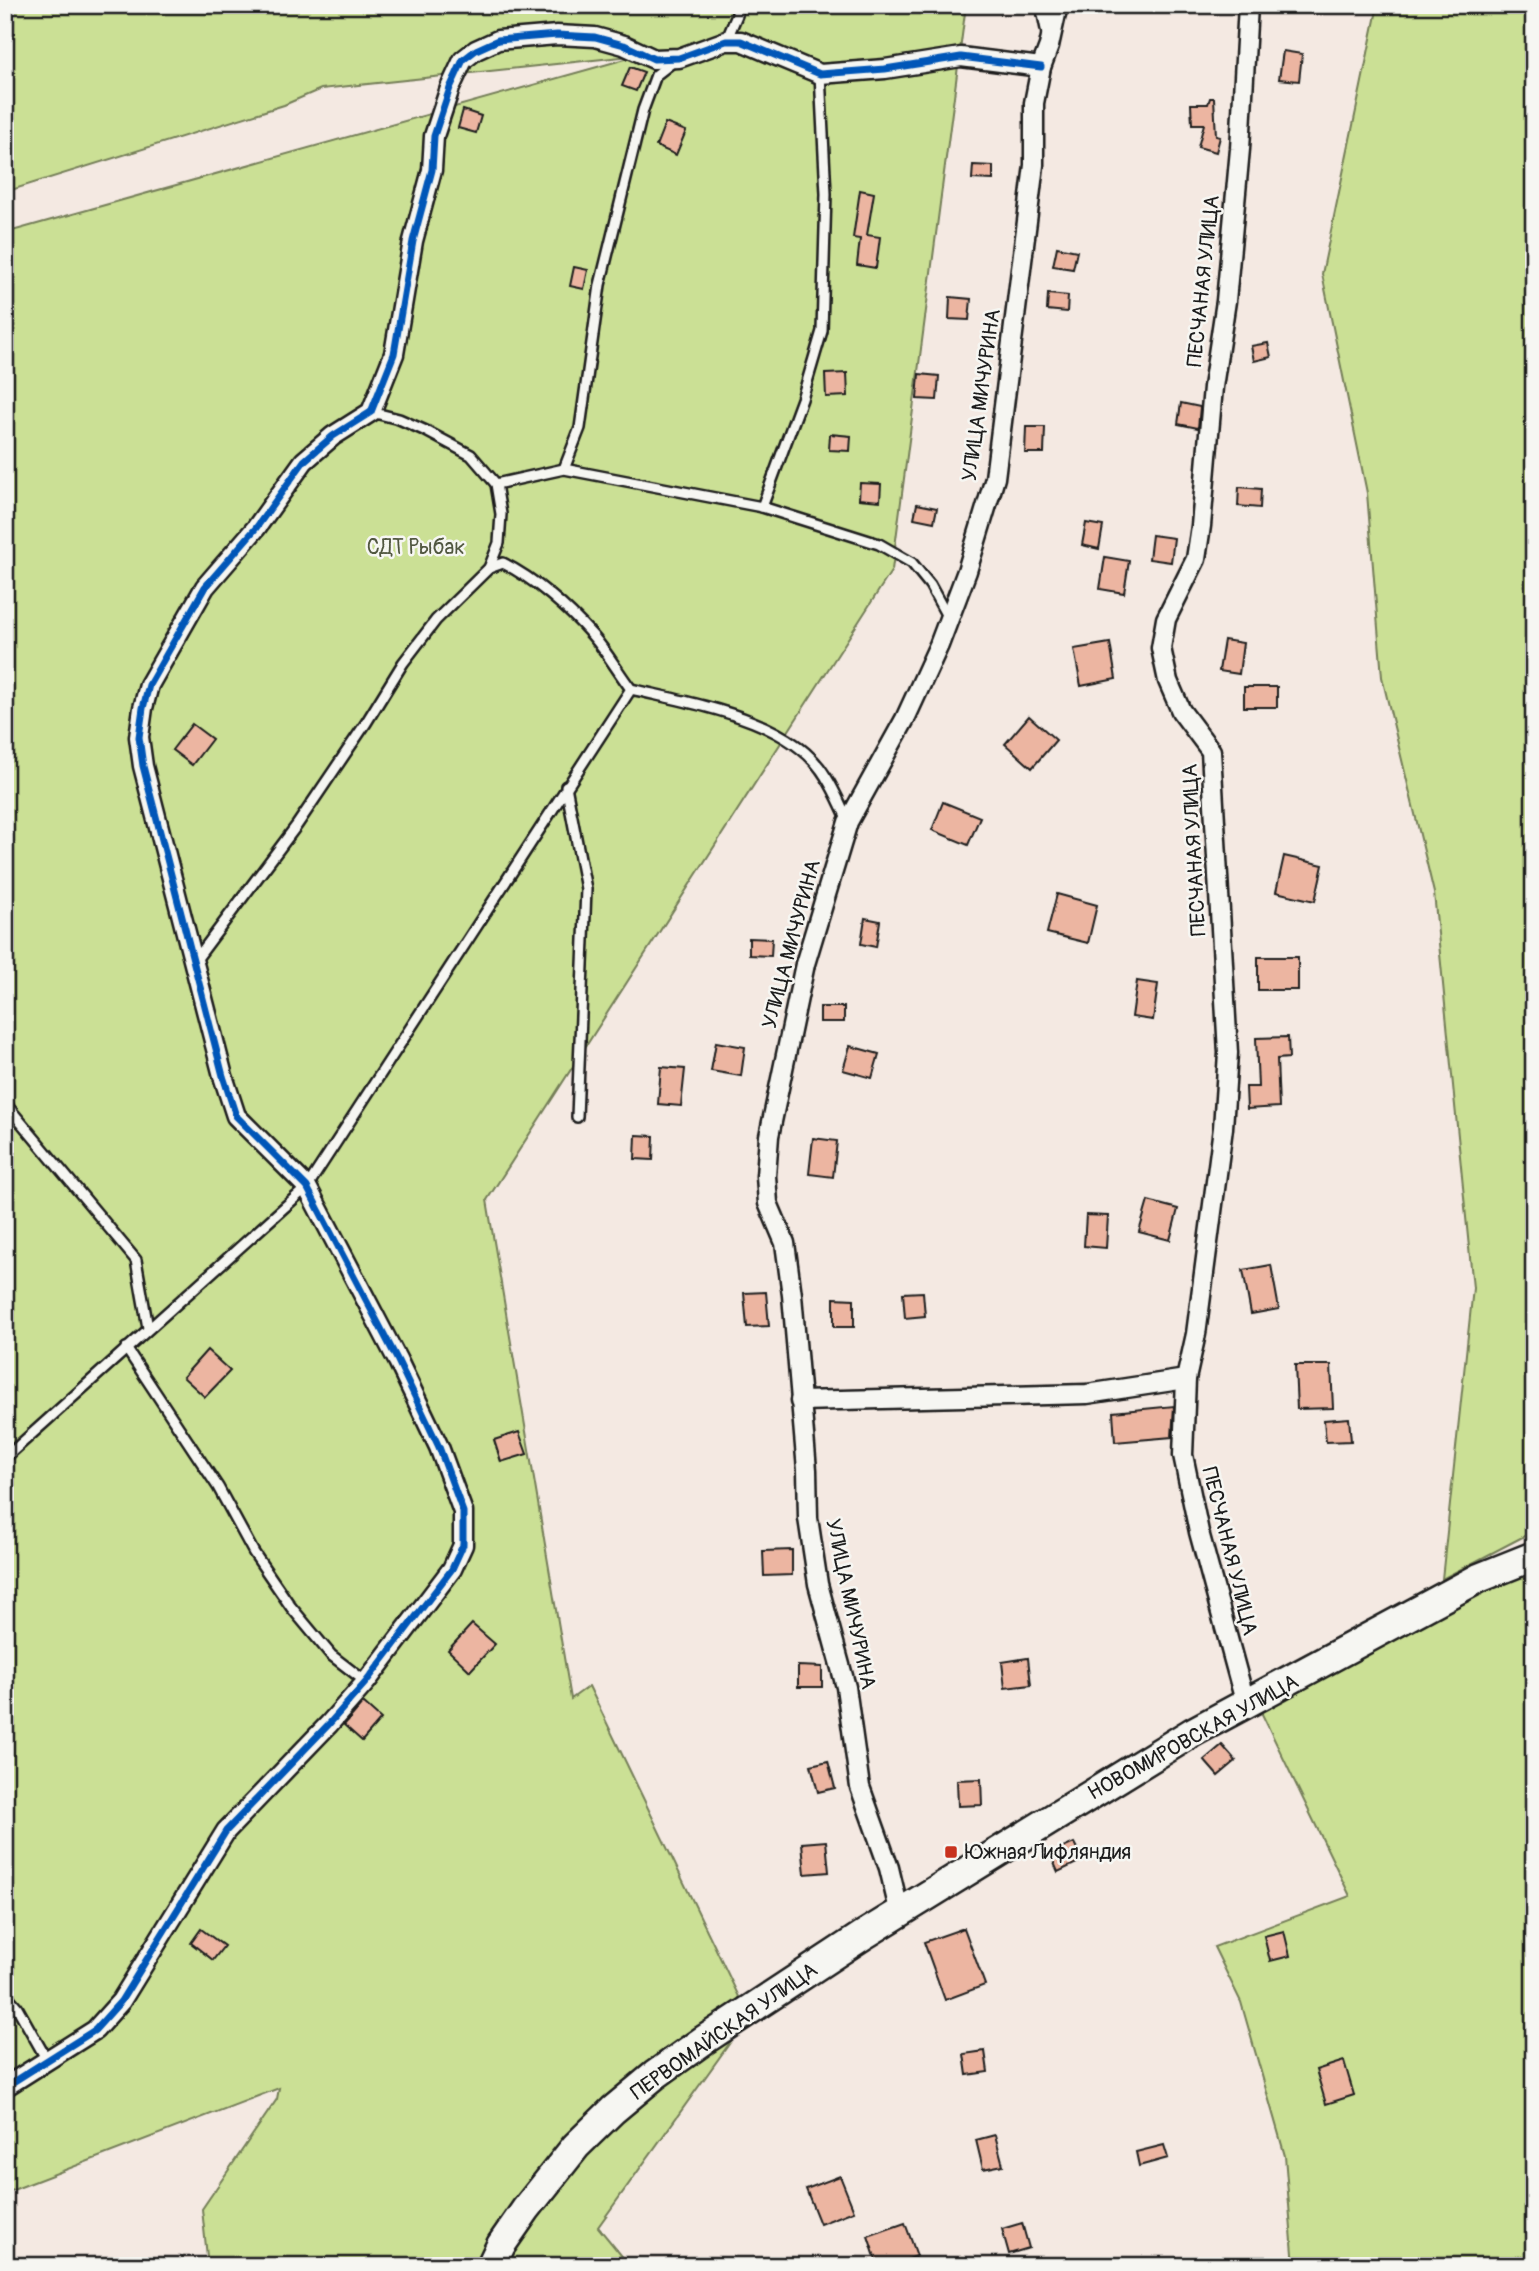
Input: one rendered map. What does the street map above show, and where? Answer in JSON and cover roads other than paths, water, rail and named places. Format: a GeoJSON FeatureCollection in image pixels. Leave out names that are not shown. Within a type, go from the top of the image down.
{"type":"FeatureCollection","features":[{"type":"Feature","properties":{"kind":"main road","name":"НОВОМИРОВСКАЯ УЛИЦА"},"geometry":{"type":"LineString","coordinates":[[862,1936],[1193,1732],[1479,1578],[1534,1556]]}},
{"type":"Feature","properties":{"kind":"main road","name":"ПЕРВОМАЙСКАЯ УЛИЦА"},"geometry":{"type":"LineString","coordinates":[[491,2266],[501,2245],[552,2174],[613,2110],[655,2075],[704,2040],[862,1936]]}},
{"type":"Feature","properties":{"kind":"street","name":"УЛИЦА МИЧУРИНА"},"geometry":{"type":"LineString","coordinates":[[900,1914],[889,1868],[860,1787],[846,1687],[818,1584],[808,1518],[797,1339],[785,1243],[768,1203],[766,1177],[769,1136],[805,964],[848,822],[905,719],[948,620],[967,571],[995,478],[1034,164],[1034,103],[1058,5]]}},
{"type":"Feature","properties":{"kind":"street","name":"ПЕСЧАНАЯ УЛИЦА"},"geometry":{"type":"LineString","coordinates":[[1246,1705],[1199,1532],[1183,1455],[1186,1379],[1196,1334],[1223,1128],[1228,1053],[1211,751],[1181,711],[1168,681],[1161,648],[1166,619],[1196,559],[1202,526],[1213,387],[1226,301],[1240,149],[1248,5]]}},
{"type":"Feature","properties":{"kind":"street"},"geometry":{"type":"LineString","coordinates":[[5,2087],[96,2030],[121,2001],[226,1831],[366,1682],[452,1569],[463,1545],[463,1512],[439,1447],[398,1361],[307,1187],[236,1116],[223,1076],[143,766],[139,737],[149,685],[205,587],[256,528],[304,461],[333,436],[371,412],[394,354],[413,241],[432,170],[434,136],[450,88],[463,60],[476,50],[498,40],[557,35],[595,37],[624,45],[654,59],[679,58],[726,41],[741,41],[820,74],[885,69],[961,57],[1041,67]]}},
{"type":"Feature","properties":{"kind":"street"},"geometry":{"type":"LineString","coordinates":[[800,1401],[1087,1394],[1186,1379]]}},
{"type":"Feature","properties":{"kind":"lane"},"geometry":{"type":"LineString","coordinates":[[726,41],[737,15],[737,5]]}},
{"type":"Feature","properties":{"kind":"lane"},"geometry":{"type":"LineString","coordinates":[[1041,5],[1049,46]]}},
{"type":"Feature","properties":{"kind":"lane"},"geometry":{"type":"LineString","coordinates":[[564,469],[580,428],[600,285],[643,110],[656,75],[679,58]]}},
{"type":"Feature","properties":{"kind":"lane"},"geometry":{"type":"LineString","coordinates":[[762,507],[802,399],[822,331],[826,194],[820,74]]}},
{"type":"Feature","properties":{"kind":"lane"},"geometry":{"type":"LineString","coordinates":[[194,963],[296,825],[366,723],[403,663],[436,620],[489,568],[499,543],[501,514],[496,484],[471,455],[399,419],[371,412]]}},
{"type":"Feature","properties":{"kind":"lane"},"geometry":{"type":"LineString","coordinates":[[496,484],[564,469],[762,507],[879,544],[912,564],[930,585],[948,620]]}},
{"type":"Feature","properties":{"kind":"lane"},"geometry":{"type":"LineString","coordinates":[[489,568],[503,563],[555,600],[593,636],[631,689],[762,724],[800,747],[826,775],[848,822]]}},
{"type":"Feature","properties":{"kind":"lane"},"geometry":{"type":"LineString","coordinates":[[5,1458],[307,1187],[631,689]]}},
{"type":"Feature","properties":{"kind":"lane"},"geometry":{"type":"LineString","coordinates":[[566,786],[586,889],[577,1117]]}},
{"type":"Feature","properties":{"kind":"lane"},"geometry":{"type":"LineString","coordinates":[[5,1100],[136,1260],[148,1328]]}},
{"type":"Feature","properties":{"kind":"lane"},"geometry":{"type":"LineString","coordinates":[[126,1348],[218,1487],[254,1553],[291,1607],[331,1655],[366,1682]]}},
{"type":"Feature","properties":{"kind":"lane"},"geometry":{"type":"LineString","coordinates":[[5,1993],[17,2007],[47,2060]]}},
{"type":"Feature","properties":{"kind":"place","name":"Южная Лифляндия"},"geometry":{"type":"Point","coordinates":[951,1852]}},
{"type":"Feature","properties":{"kind":"park label","name":"СДТ Рыбак"},"geometry":{"type":"Point","coordinates":[416,547]}}]}
